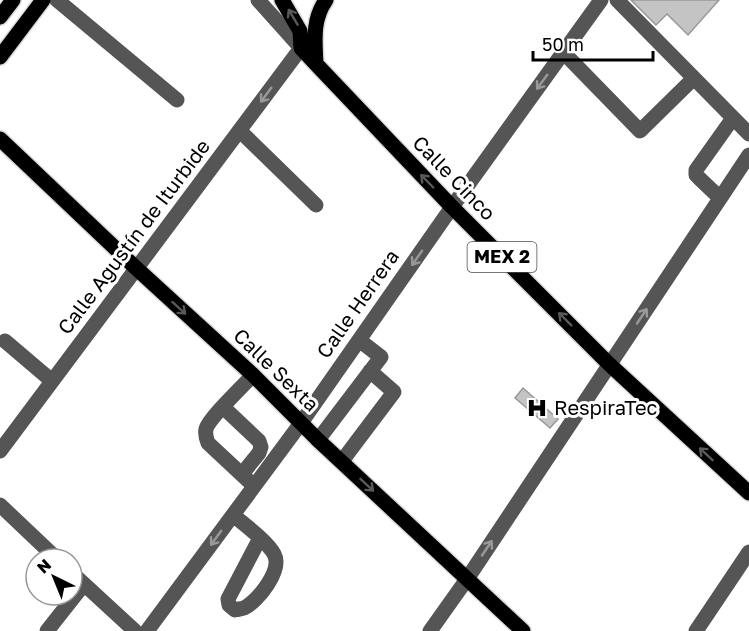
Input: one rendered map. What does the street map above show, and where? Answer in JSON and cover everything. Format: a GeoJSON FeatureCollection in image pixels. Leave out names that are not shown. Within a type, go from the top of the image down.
{"type":"FeatureCollection","features":[{"type":"Feature","properties":{"kind":"main road"},"geometry":{"type":"LineString","coordinates":[[0,17],[13,0]]}},
{"type":"Feature","properties":{"kind":"main road"},"geometry":{"type":"LineString","coordinates":[[0,57],[43,0]]}},
{"type":"Feature","properties":{"kind":"main road","name":"Calle Cinco"},"geometry":{"type":"LineString","coordinates":[[282,0],[300,31],[301,48],[316,64],[452,207],[609,364],[749,494]]}},
{"type":"Feature","properties":{"kind":"main road"},"geometry":{"type":"LineString","coordinates":[[316,64],[314,32],[326,0]]}},
{"type":"Feature","properties":{"kind":"main road"},"geometry":{"type":"LineString","coordinates":[[301,48],[314,32]]}},
{"type":"Feature","properties":{"kind":"main road","name":"Calle Sexta"},"geometry":{"type":"LineString","coordinates":[[0,139],[522,631]]}},
{"type":"Feature","properties":{"kind":"street"},"geometry":{"type":"LineString","coordinates":[[57,0],[177,100]]}},
{"type":"Feature","properties":{"kind":"street"},"geometry":{"type":"LineString","coordinates":[[258,0],[301,48]]}},
{"type":"Feature","properties":{"kind":"street","name":"Calle Herrera"},"geometry":{"type":"LineString","coordinates":[[147,631],[301,423],[601,0]]}},
{"type":"Feature","properties":{"kind":"street"},"geometry":{"type":"LineString","coordinates":[[617,0],[749,134]]}},
{"type":"Feature","properties":{"kind":"street","name":"Calle Agustín de Iturbide"},"geometry":{"type":"LineString","coordinates":[[0,452],[301,48]]}},
{"type":"Feature","properties":{"kind":"street"},"geometry":{"type":"LineString","coordinates":[[563,52],[640,131],[694,78]]}},
{"type":"Feature","properties":{"kind":"street"},"geometry":{"type":"LineString","coordinates":[[720,198],[696,175],[696,170],[733,118]]}},
{"type":"Feature","properties":{"kind":"street"},"geometry":{"type":"LineString","coordinates":[[240,131],[316,205]]}},
{"type":"Feature","properties":{"kind":"street"},"geometry":{"type":"LineString","coordinates":[[430,631],[749,155]]}},
{"type":"Feature","properties":{"kind":"street"},"geometry":{"type":"LineString","coordinates":[[318,440],[381,357],[359,340]]}},
{"type":"Feature","properties":{"kind":"street"},"geometry":{"type":"LineString","coordinates":[[5,341],[52,381]]}},
{"type":"Feature","properties":{"kind":"street"},"geometry":{"type":"LineString","coordinates":[[342,461],[394,392],[370,372]]}},
{"type":"Feature","properties":{"kind":"street"},"geometry":{"type":"LineString","coordinates":[[253,375],[206,427],[205,435],[208,443],[254,486]]}},
{"type":"Feature","properties":{"kind":"street"},"geometry":{"type":"LineString","coordinates":[[223,407],[260,441],[259,453],[242,474]]}},
{"type":"Feature","properties":{"kind":"street"},"geometry":{"type":"LineString","coordinates":[[0,505],[44,547]]}},
{"type":"Feature","properties":{"kind":"street"},"geometry":{"type":"LineString","coordinates":[[232,515],[260,538]]}},
{"type":"Feature","properties":{"kind":"street"},"geometry":{"type":"LineString","coordinates":[[696,631],[749,552]]}},
{"type":"Feature","properties":{"kind":"street"},"geometry":{"type":"LineString","coordinates":[[84,584],[135,631]]}},
{"type":"Feature","properties":{"kind":"street"},"geometry":{"type":"LineString","coordinates":[[47,631],[66,607]]}},
{"type":"Feature","properties":{"kind":"building"},"geometry":{"type":"Polygon","coordinates":[[[631,0],[719,0],[688,35],[667,14],[656,25],[631,0]]]}},
{"type":"Feature","properties":{"kind":"building","name":"RespiraTec"},"geometry":{"type":"Polygon","coordinates":[[[523,388],[558,419],[550,428],[515,398],[523,388]]]}},
{"type":"Feature","properties":{"kind":"place","name":"RespiraTec"},"geometry":{"type":"Point","coordinates":[537,408]}}]}
